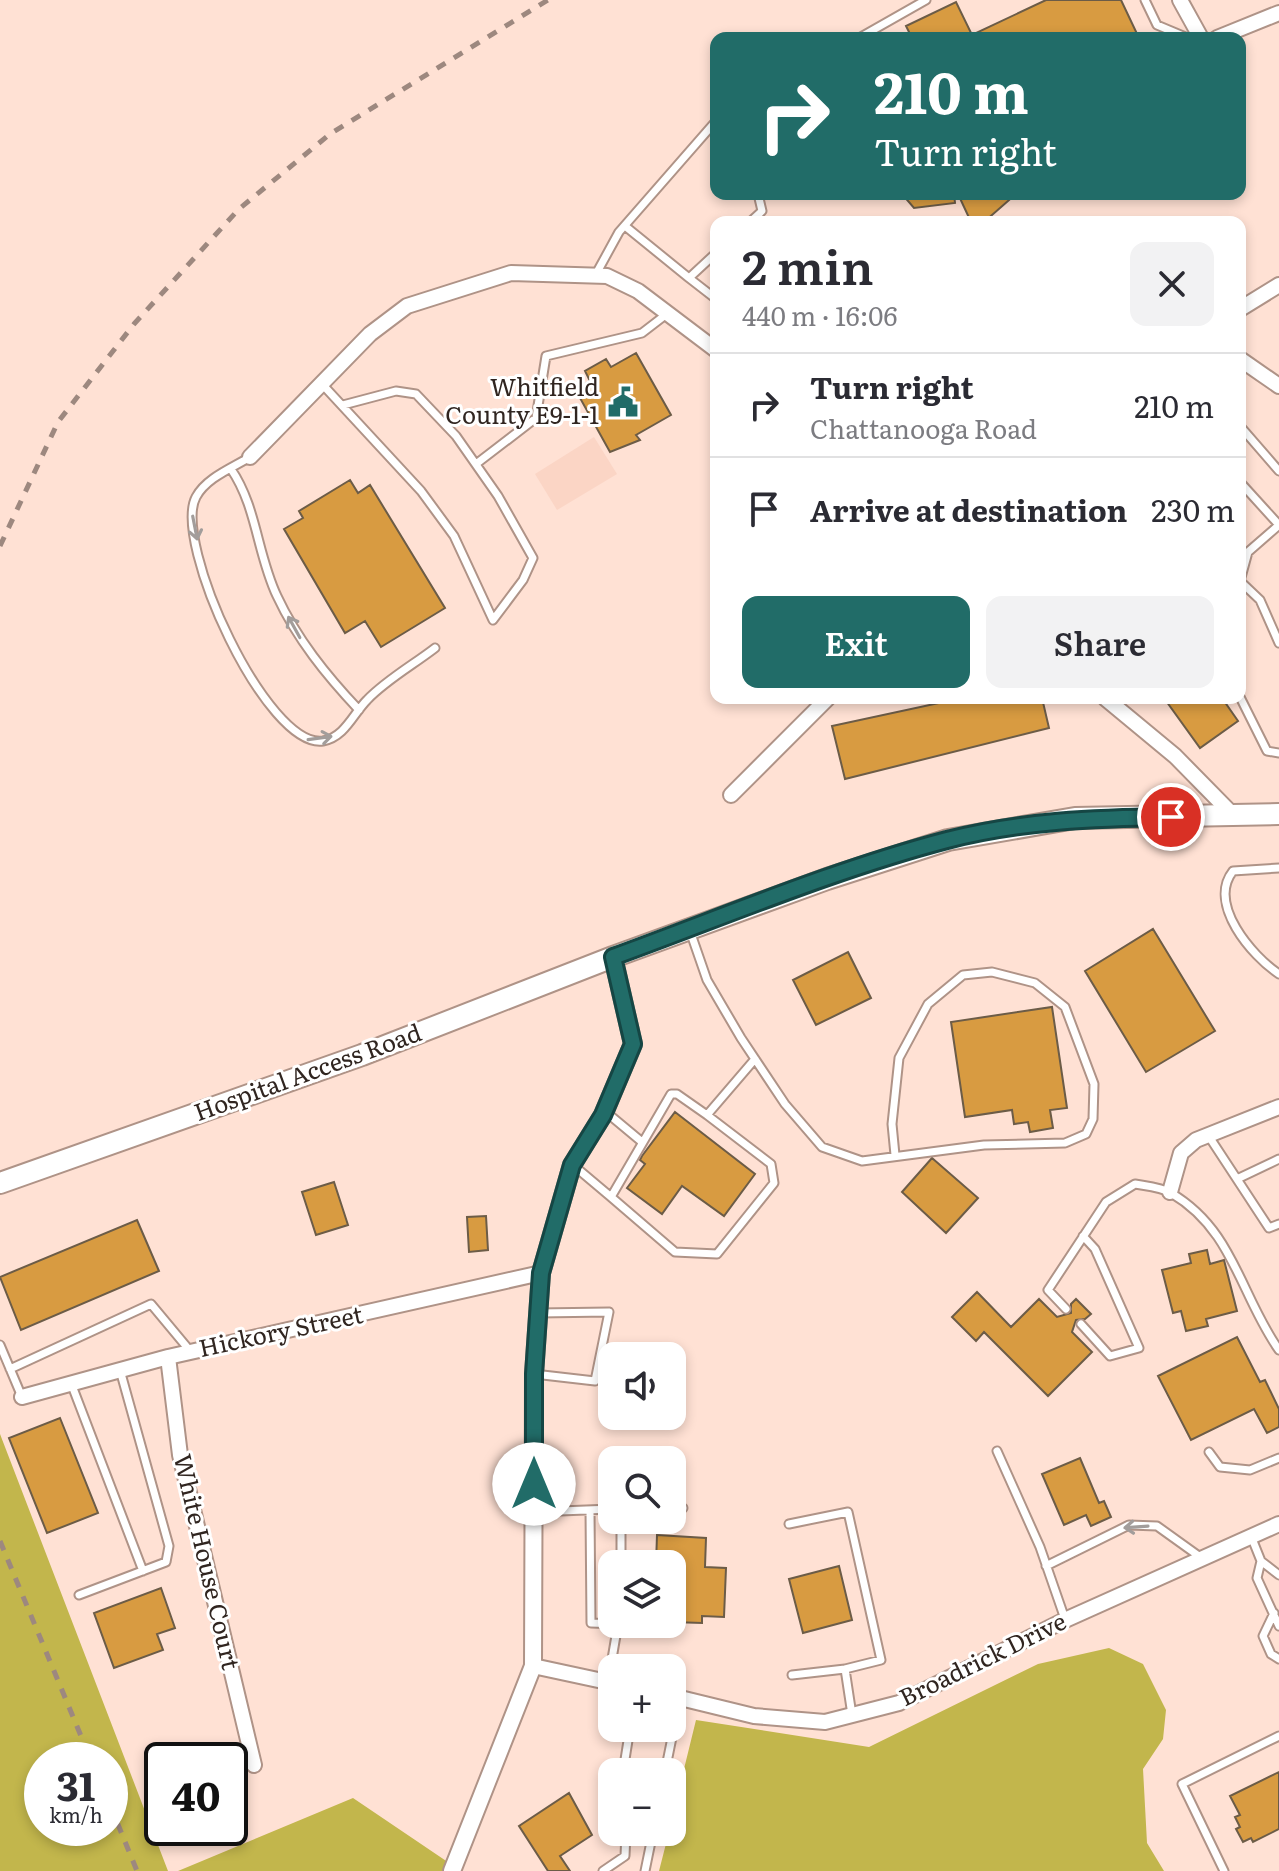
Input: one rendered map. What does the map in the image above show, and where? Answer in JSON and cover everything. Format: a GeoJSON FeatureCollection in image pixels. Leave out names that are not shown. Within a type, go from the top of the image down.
{"type":"FeatureCollection","features":[{"type":"Feature","properties":{"kind":"main road","name":"Hospital Access Road"},"geometry":{"type":"LineString","coordinates":[[0,1183],[362,1055],[689,929],[948,840],[1075,818],[1279,814]]}},
{"type":"Feature","properties":{"kind":"street"},"geometry":{"type":"LineString","coordinates":[[1180,0],[1198,32]]}},
{"type":"Feature","properties":{"kind":"street"},"geometry":{"type":"LineString","coordinates":[[1232,32],[1279,13]]}},
{"type":"Feature","properties":{"kind":"street"},"geometry":{"type":"LineString","coordinates":[[250,457],[370,334],[407,306],[511,273],[607,276],[638,291],[710,345]]}},
{"type":"Feature","properties":{"kind":"street"},"geometry":{"type":"LineString","coordinates":[[1246,305],[1279,285]]}},
{"type":"Feature","properties":{"kind":"street"},"geometry":{"type":"LineString","coordinates":[[1246,363],[1279,386]]}},
{"type":"Feature","properties":{"kind":"street"},"geometry":{"type":"LineString","coordinates":[[731,795],[822,704]]}},
{"type":"Feature","properties":{"kind":"street"},"geometry":{"type":"LineString","coordinates":[[1112,704],[1175,756],[1233,815]]}},
{"type":"Feature","properties":{"kind":"street"},"geometry":{"type":"LineString","coordinates":[[452,1871],[533,1666],[534,1374],[541,1273],[572,1165],[605,1111],[633,1044],[613,957]]}},
{"type":"Feature","properties":{"kind":"street"},"geometry":{"type":"LineString","coordinates":[[1170,1192],[1181,1153],[1208,1135],[1279,1107]]}},
{"type":"Feature","properties":{"kind":"street","name":"Hickory Street"},"geometry":{"type":"LineString","coordinates":[[22,1397],[168,1357],[541,1273]]}},
{"type":"Feature","properties":{"kind":"street","name":"White House Court"},"geometry":{"type":"LineString","coordinates":[[168,1357],[180,1455],[254,1765]]}},
{"type":"Feature","properties":{"kind":"street","name":"Broadrick Drive"},"geometry":{"type":"LineString","coordinates":[[686,1699],[754,1716],[825,1722],[899,1703],[1065,1620],[1279,1524]]}},
{"type":"Feature","properties":{"kind":"street"},"geometry":{"type":"LineString","coordinates":[[533,1666],[598,1680]]}},
{"type":"Feature","properties":{"kind":"lane"},"geometry":{"type":"LineString","coordinates":[[870,32],[926,0]]}},
{"type":"Feature","properties":{"kind":"lane"},"geometry":{"type":"LineString","coordinates":[[1145,0],[1157,25],[1174,32]]}},
{"type":"Feature","properties":{"kind":"lane"},"geometry":{"type":"LineString","coordinates":[[595,276],[625,226],[710,128]]}},
{"type":"Feature","properties":{"kind":"lane"},"geometry":{"type":"LineString","coordinates":[[625,226],[710,294]]}},
{"type":"Feature","properties":{"kind":"lane"},"geometry":{"type":"LineString","coordinates":[[689,278],[710,259]]}},
{"type":"Feature","properties":{"kind":"lane"},"geometry":{"type":"LineString","coordinates":[[476,464],[536,418],[546,356],[642,333],[668,313]]}},
{"type":"Feature","properties":{"kind":"lane"},"geometry":{"type":"LineString","coordinates":[[321,383],[421,491],[454,536],[493,620],[523,580],[533,558],[476,464],[456,436],[416,394],[396,391],[343,405]]}},
{"type":"Feature","properties":{"kind":"lane"},"geometry":{"type":"LineString","coordinates":[[1246,433],[1279,470]]}},
{"type":"Feature","properties":{"kind":"lane"},"geometry":{"type":"LineString","coordinates":[[250,457],[219,474],[197,495],[191,511],[200,557],[220,620],[245,668],[283,722],[307,741],[326,741],[342,733],[367,699],[435,648]]}},
{"type":"Feature","properties":{"kind":"lane"},"geometry":{"type":"LineString","coordinates":[[231,469],[246,492],[276,594],[302,642],[359,710]]}},
{"type":"Feature","properties":{"kind":"lane"},"geometry":{"type":"LineString","coordinates":[[1246,489],[1279,525],[1248,552],[1246,559]]}},
{"type":"Feature","properties":{"kind":"lane"},"geometry":{"type":"LineString","coordinates":[[1246,587],[1260,600],[1279,643]]}},
{"type":"Feature","properties":{"kind":"lane"},"geometry":{"type":"LineString","coordinates":[[1244,704],[1267,751],[1279,753]]}},
{"type":"Feature","properties":{"kind":"lane"},"geometry":{"type":"LineString","coordinates":[[1279,868],[1233,871],[1224,889],[1226,904],[1238,932],[1279,974]]}},
{"type":"Feature","properties":{"kind":"lane"},"geometry":{"type":"LineString","coordinates":[[689,929],[707,980],[785,1104],[822,1147],[862,1161],[984,1145],[1065,1143],[1086,1134],[1093,1119],[1094,1084],[1065,1007],[1035,983],[992,972],[963,975],[928,1004],[899,1058],[892,1124],[895,1155]]}},
{"type":"Feature","properties":{"kind":"lane"},"geometry":{"type":"LineString","coordinates":[[707,1115],[755,1059]]}},
{"type":"Feature","properties":{"kind":"lane"},"geometry":{"type":"LineString","coordinates":[[572,1165],[675,1252],[717,1254],[774,1183],[771,1164],[677,1094],[671,1094],[611,1197]]}},
{"type":"Feature","properties":{"kind":"lane"},"geometry":{"type":"LineString","coordinates":[[605,1111],[642,1142]]}},
{"type":"Feature","properties":{"kind":"lane"},"geometry":{"type":"LineString","coordinates":[[1208,1135],[1269,1228],[1279,1224]]}},
{"type":"Feature","properties":{"kind":"lane"},"geometry":{"type":"LineString","coordinates":[[1237,1179],[1279,1159]]}},
{"type":"Feature","properties":{"kind":"lane"},"geometry":{"type":"LineString","coordinates":[[1066,1309],[1048,1290],[1106,1202],[1135,1184],[1170,1192],[1212,1228],[1233,1257],[1248,1298],[1279,1350]]}},
{"type":"Feature","properties":{"kind":"lane"},"geometry":{"type":"LineString","coordinates":[[1081,1324],[1110,1356],[1139,1348],[1095,1249],[1083,1236]]}},
{"type":"Feature","properties":{"kind":"lane"},"geometry":{"type":"LineString","coordinates":[[10,1369],[151,1304],[191,1352]]}},
{"type":"Feature","properties":{"kind":"lane"},"geometry":{"type":"LineString","coordinates":[[534,1374],[595,1381],[609,1312],[538,1313]]}},
{"type":"Feature","properties":{"kind":"lane"},"geometry":{"type":"LineString","coordinates":[[0,1345],[22,1397]]}},
{"type":"Feature","properties":{"kind":"lane"},"geometry":{"type":"LineString","coordinates":[[79,1595],[166,1562],[169,1546],[120,1370]]}},
{"type":"Feature","properties":{"kind":"lane"},"geometry":{"type":"LineString","coordinates":[[71,1383],[143,1571]]}},
{"type":"Feature","properties":{"kind":"lane"},"geometry":{"type":"LineString","coordinates":[[997,1451],[1046,1566],[1065,1620]]}},
{"type":"Feature","properties":{"kind":"lane"},"geometry":{"type":"LineString","coordinates":[[1209,1452],[1220,1467],[1250,1470],[1279,1458]]}},
{"type":"Feature","properties":{"kind":"lane"},"geometry":{"type":"LineString","coordinates":[[590,1510],[591,1623],[598,1623]]}},
{"type":"Feature","properties":{"kind":"lane"},"geometry":{"type":"LineString","coordinates":[[534,1512],[598,1510]]}},
{"type":"Feature","properties":{"kind":"lane"},"geometry":{"type":"LineString","coordinates":[[789,1524],[848,1512],[881,1660],[845,1669],[792,1675]]}},
{"type":"Feature","properties":{"kind":"lane"},"geometry":{"type":"LineString","coordinates":[[1046,1566],[1129,1525],[1157,1526],[1203,1559]]}},
{"type":"Feature","properties":{"kind":"lane"},"geometry":{"type":"LineString","coordinates":[[1251,1536],[1261,1561],[1279,1575]]}},
{"type":"Feature","properties":{"kind":"lane"},"geometry":{"type":"LineString","coordinates":[[1261,1561],[1257,1578],[1279,1626]]}},
{"type":"Feature","properties":{"kind":"lane"},"geometry":{"type":"LineString","coordinates":[[1274,1613],[1263,1636],[1271,1654],[1279,1659]]}},
{"type":"Feature","properties":{"kind":"lane"},"geometry":{"type":"LineString","coordinates":[[845,1669],[852,1715]]}},
{"type":"Feature","properties":{"kind":"lane"},"geometry":{"type":"LineString","coordinates":[[1224,1871],[1182,1784],[1279,1736]]}},
{"type":"Feature","properties":{"kind":"lane"},"geometry":{"type":"LineString","coordinates":[[603,1871],[625,1856],[625,1846]]}},
{"type":"Feature","properties":{"kind":"lane"},"geometry":{"type":"LineString","coordinates":[[645,1871],[650,1846]]}},
{"type":"Feature","properties":{"kind":"shaded area"},"geometry":{"type":"Polygon","coordinates":[[[594,437],[617,474],[557,510],[535,474],[594,437]]]}},
{"type":"Feature","properties":{"kind":"shaded area"},"geometry":{"type":"Polygon","coordinates":[[[0,1434],[118,1742],[24,1742],[24,1846],[128,1846],[128,1767],[144,1809],[144,1846],[158,1846],[168,1871],[0,1871],[0,1434]]]}},
{"type":"Feature","properties":{"kind":"shaded area"},"geometry":{"type":"Polygon","coordinates":[[[1109,1648],[1143,1664],[1166,1710],[1163,1739],[1143,1769],[1147,1843],[1164,1871],[659,1871],[665,1846],[686,1846],[686,1761],[696,1720],[869,1747],[1038,1664],[1109,1648]]]}},
{"type":"Feature","properties":{"kind":"shaded area"},"geometry":{"type":"Polygon","coordinates":[[[353,1798],[461,1871],[178,1871],[238,1846],[248,1846],[248,1842],[353,1798]]]}},
{"type":"Feature","properties":{"kind":"building"},"geometry":{"type":"Polygon","coordinates":[[[1046,0],[1121,0],[1136,32],[978,32],[1046,0]]]}},
{"type":"Feature","properties":{"kind":"building"},"geometry":{"type":"Polygon","coordinates":[[[956,2],[971,32],[909,32],[906,26],[956,2]]]}},
{"type":"Feature","properties":{"kind":"building"},"geometry":{"type":"Polygon","coordinates":[[[907,200],[955,200],[955,203],[914,208],[907,200]]]}},
{"type":"Feature","properties":{"kind":"building"},"geometry":{"type":"Polygon","coordinates":[[[961,200],[1009,200],[991,216],[968,216],[961,200]]]}},
{"type":"Feature","properties":{"kind":"building","name":"Whitfield County E9-1-1"},"geometry":{"type":"Polygon","coordinates":[[[636,353],[671,415],[636,435],[640,440],[610,452],[575,389],[590,381],[585,371],[606,359],[611,367],[636,353]]]}},
{"type":"Feature","properties":{"kind":"building"},"geometry":{"type":"Polygon","coordinates":[[[350,480],[358,493],[370,485],[445,608],[381,647],[365,621],[345,633],[284,529],[303,518],[299,511],[350,480]]]}},
{"type":"Feature","properties":{"kind":"building"},"geometry":{"type":"Polygon","coordinates":[[[934,704],[1043,704],[1049,728],[845,779],[832,726],[934,704]]]}},
{"type":"Feature","properties":{"kind":"building"},"geometry":{"type":"Polygon","coordinates":[[[1168,704],[1226,704],[1238,721],[1200,748],[1168,704]]]}},
{"type":"Feature","properties":{"kind":"building"},"geometry":{"type":"Polygon","coordinates":[[[1153,929],[1215,1031],[1146,1072],[1085,971],[1153,929]]]}},
{"type":"Feature","properties":{"kind":"building"},"geometry":{"type":"Polygon","coordinates":[[[848,952],[871,998],[816,1025],[793,980],[848,952]]]}},
{"type":"Feature","properties":{"kind":"building"},"geometry":{"type":"Polygon","coordinates":[[[1052,1007],[1067,1108],[1050,1110],[1053,1128],[1030,1132],[1028,1122],[1014,1124],[1012,1110],[965,1117],[951,1022],[1052,1007]]]}},
{"type":"Feature","properties":{"kind":"building"},"geometry":{"type":"Polygon","coordinates":[[[675,1112],[755,1174],[724,1216],[682,1186],[662,1214],[627,1188],[645,1164],[640,1160],[642,1156],[675,1112]]]}},
{"type":"Feature","properties":{"kind":"building"},"geometry":{"type":"Polygon","coordinates":[[[932,1158],[978,1198],[946,1233],[902,1192],[932,1158]]]}},
{"type":"Feature","properties":{"kind":"building"},"geometry":{"type":"Polygon","coordinates":[[[334,1182],[348,1225],[316,1235],[302,1192],[334,1182]]]}},
{"type":"Feature","properties":{"kind":"building"},"geometry":{"type":"Polygon","coordinates":[[[486,1216],[488,1250],[469,1252],[467,1217],[486,1216]]]}},
{"type":"Feature","properties":{"kind":"building"},"geometry":{"type":"Polygon","coordinates":[[[137,1220],[159,1271],[21,1330],[0,1277],[137,1220]]]}},
{"type":"Feature","properties":{"kind":"building"},"geometry":{"type":"Polygon","coordinates":[[[1207,1250],[1210,1264],[1224,1260],[1237,1311],[1206,1319],[1208,1326],[1186,1331],[1181,1311],[1173,1313],[1162,1270],[1191,1263],[1189,1254],[1207,1250]]]}},
{"type":"Feature","properties":{"kind":"building"},"geometry":{"type":"Polygon","coordinates":[[[977,1292],[1011,1327],[1039,1299],[1057,1317],[1071,1313],[1071,1304],[1076,1299],[1091,1314],[1085,1319],[1076,1320],[1072,1332],[1092,1352],[1048,1396],[984,1332],[976,1341],[952,1317],[977,1292]]]}},
{"type":"Feature","properties":{"kind":"building"},"geometry":{"type":"Polygon","coordinates":[[[1237,1337],[1260,1382],[1265,1380],[1279,1409],[1279,1427],[1267,1433],[1254,1409],[1191,1440],[1158,1376],[1237,1337]]]}},
{"type":"Feature","properties":{"kind":"building"},"geometry":{"type":"Polygon","coordinates":[[[60,1418],[98,1513],[47,1533],[9,1438],[60,1418]]]}},
{"type":"Feature","properties":{"kind":"building"},"geometry":{"type":"Polygon","coordinates":[[[1080,1458],[1099,1503],[1104,1501],[1111,1517],[1091,1526],[1086,1515],[1064,1525],[1042,1474],[1080,1458]]]}},
{"type":"Feature","properties":{"kind":"building"},"geometry":{"type":"Polygon","coordinates":[[[657,1535],[706,1538],[705,1567],[726,1568],[724,1617],[702,1616],[702,1623],[686,1622],[686,1550],[656,1550],[657,1535]]]}},
{"type":"Feature","properties":{"kind":"building"},"geometry":{"type":"Polygon","coordinates":[[[839,1566],[852,1620],[803,1633],[789,1579],[839,1566]]]}},
{"type":"Feature","properties":{"kind":"building"},"geometry":{"type":"Polygon","coordinates":[[[161,1588],[175,1628],[157,1634],[163,1650],[114,1668],[94,1613],[161,1588]]]}},
{"type":"Feature","properties":{"kind":"building"},"geometry":{"type":"Polygon","coordinates":[[[1279,1772],[1279,1829],[1253,1842],[1251,1838],[1243,1842],[1236,1829],[1240,1827],[1235,1817],[1240,1815],[1230,1796],[1279,1772]]]}},
{"type":"Feature","properties":{"kind":"building"},"geometry":{"type":"Polygon","coordinates":[[[569,1793],[592,1835],[560,1856],[570,1871],[548,1871],[519,1826],[569,1793]]]}},
{"type":"Feature","properties":{"kind":"railway"},"geometry":{"type":"LineString","coordinates":[[0,546],[58,422],[134,324],[239,209],[330,134],[548,0]]}},
{"type":"Feature","properties":{"kind":"railway"},"geometry":{"type":"LineString","coordinates":[[0,1541],[84,1742]]}},
{"type":"Feature","properties":{"kind":"railway"},"geometry":{"type":"LineString","coordinates":[[127,1846],[137,1871]]}},
{"type":"Feature","properties":{"kind":"place","name":"Whitfield County E9-1-1"},"geometry":{"type":"Point","coordinates":[623,402]}},
{"type":"Feature","properties":{"kind":"route"},"geometry":{"type":"LineString","coordinates":[[534,1484],[534,1374],[541,1273],[572,1165],[603,1115],[633,1044],[613,957],[827,879],[948,840],[1075,818],[1171,817]]}}]}
